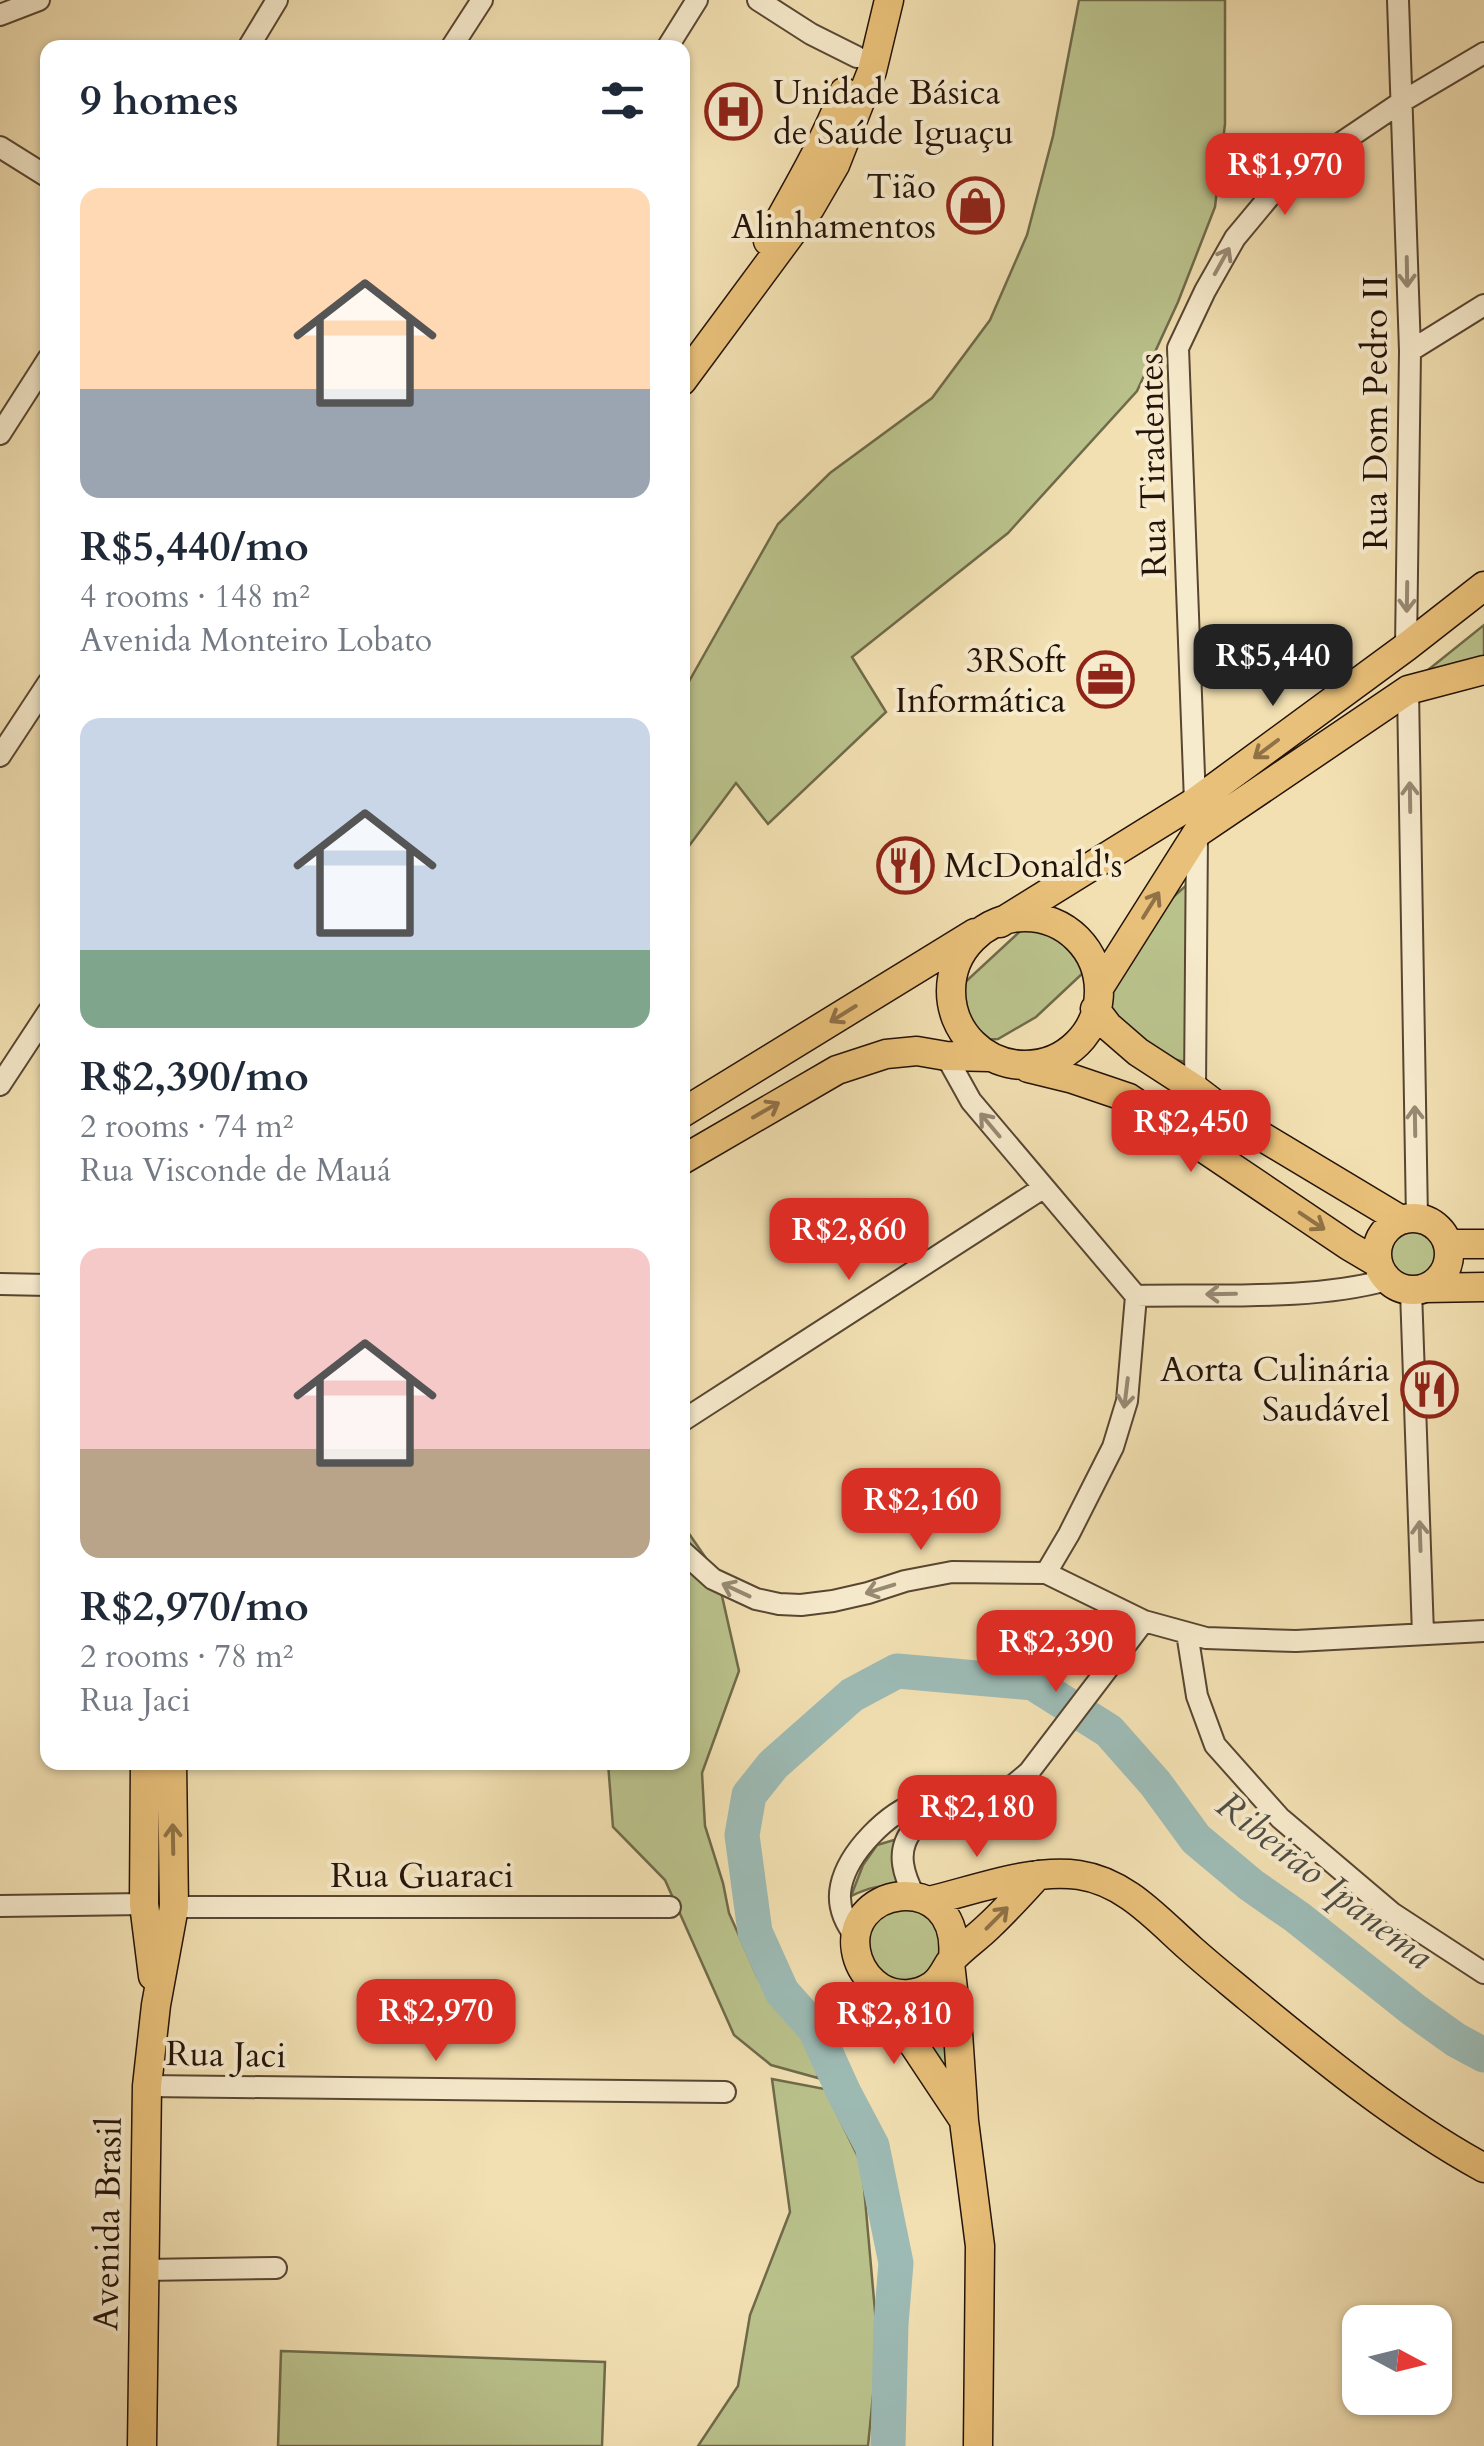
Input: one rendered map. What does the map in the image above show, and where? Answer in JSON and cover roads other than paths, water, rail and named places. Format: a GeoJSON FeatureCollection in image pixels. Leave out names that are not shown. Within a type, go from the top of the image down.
{"type":"FeatureCollection","features":[{"type":"Feature","properties":{"kind":"main road"},"geometry":{"type":"LineString","coordinates":[[733,314],[834,119],[858,58],[872,0]]}},
{"type":"Feature","properties":{"kind":"main road"},"geometry":{"type":"LineString","coordinates":[[690,371],[810,208],[835,165],[872,71],[888,0]]}},
{"type":"Feature","properties":{"kind":"main road"},"geometry":{"type":"LineString","coordinates":[[690,1108],[1195,802],[1484,586]]}},
{"type":"Feature","properties":{"kind":"main road"},"geometry":{"type":"LineString","coordinates":[[1097,998],[1197,834],[1408,690],[1484,670]]}},
{"type":"Feature","properties":{"kind":"main road"},"geometry":{"type":"LineString","coordinates":[[690,1155],[837,1070],[886,1054],[916,1051],[946,1056],[1000,1061],[1044,1063],[1074,1047],[1093,1020],[1096,968],[1074,935],[1038,918],[1018,917],[991,926],[969,942],[953,974],[951,998],[957,1022],[970,1042],[1000,1061],[1073,1078],[1129,1098],[1400,1280],[1484,1288]]}},
{"type":"Feature","properties":{"kind":"main road"},"geometry":{"type":"LineString","coordinates":[[1097,998],[1108,1026],[1138,1052],[1241,1124],[1409,1219]]}},
{"type":"Feature","properties":{"kind":"main road"},"geometry":{"type":"LineString","coordinates":[[1409,1219],[1424,1219],[1443,1233],[1448,1244],[1450,1255],[1443,1275],[1400,1280],[1379,1242],[1384,1232],[1409,1219]]}},
{"type":"Feature","properties":{"kind":"main road"},"geometry":{"type":"LineString","coordinates":[[1448,1244],[1484,1244]]}},
{"type":"Feature","properties":{"kind":"main road","name":"Avenida Brasil"},"geometry":{"type":"LineString","coordinates":[[146,1770],[144,1904],[156,2004]]}},
{"type":"Feature","properties":{"kind":"main road","name":"Avenida Brasil"},"geometry":{"type":"LineString","coordinates":[[142,2446],[147,2086],[156,2004],[174,1907],[172,1770]]}},
{"type":"Feature","properties":{"kind":"main road"},"geometry":{"type":"LineString","coordinates":[[872,1982],[886,1991],[902,1994],[934,1985],[952,1960],[1038,1874]]}},
{"type":"Feature","properties":{"kind":"main road"},"geometry":{"type":"LineString","coordinates":[[964,2120],[861,1968],[856,1936],[861,1921],[870,1908],[899,1895],[922,1898],[1038,1874],[1078,1874],[1108,1883],[1140,1903],[1348,2077],[1444,2146],[1484,2168]]}},
{"type":"Feature","properties":{"kind":"main road"},"geometry":{"type":"LineString","coordinates":[[922,1898],[942,1911],[954,1942],[952,1960],[964,2120],[980,2246],[978,2446]]}},
{"type":"Feature","properties":{"kind":"street"},"geometry":{"type":"LineString","coordinates":[[0,15],[39,0]]}},
{"type":"Feature","properties":{"kind":"street"},"geometry":{"type":"LineString","coordinates":[[253,40],[277,0]]}},
{"type":"Feature","properties":{"kind":"street"},"geometry":{"type":"LineString","coordinates":[[455,40],[482,0]]}},
{"type":"Feature","properties":{"kind":"street"},"geometry":{"type":"LineString","coordinates":[[672,40],[697,0]]}},
{"type":"Feature","properties":{"kind":"street"},"geometry":{"type":"LineString","coordinates":[[758,0],[810,34],[858,58]]}},
{"type":"Feature","properties":{"kind":"street","name":"Rua Dom Pedro II"},"geometry":{"type":"LineString","coordinates":[[1398,0],[1410,350],[1406,647]]}},
{"type":"Feature","properties":{"kind":"street","name":"Rua Tiradentes"},"geometry":{"type":"LineString","coordinates":[[1195,802],[1178,348],[1235,238],[1280,184],[1403,101],[1484,54]]}},
{"type":"Feature","properties":{"kind":"street"},"geometry":{"type":"LineString","coordinates":[[0,147],[40,172]]}},
{"type":"Feature","properties":{"kind":"street"},"geometry":{"type":"LineString","coordinates":[[1410,350],[1484,305]]}},
{"type":"Feature","properties":{"kind":"street"},"geometry":{"type":"LineString","coordinates":[[0,434],[40,372]]}},
{"type":"Feature","properties":{"kind":"street"},"geometry":{"type":"LineString","coordinates":[[1408,690],[1409,1219]]}},
{"type":"Feature","properties":{"kind":"street"},"geometry":{"type":"LineString","coordinates":[[0,756],[40,696]]}},
{"type":"Feature","properties":{"kind":"street"},"geometry":{"type":"LineString","coordinates":[[1195,1090],[1197,834]]}},
{"type":"Feature","properties":{"kind":"street"},"geometry":{"type":"LineString","coordinates":[[0,1085],[40,1024]]}},
{"type":"Feature","properties":{"kind":"street"},"geometry":{"type":"LineString","coordinates":[[946,1056],[970,1101],[1136,1296],[1127,1401],[1113,1447],[1046,1573]]}},
{"type":"Feature","properties":{"kind":"street"},"geometry":{"type":"LineString","coordinates":[[690,1415],[1042,1188]]}},
{"type":"Feature","properties":{"kind":"street"},"geometry":{"type":"LineString","coordinates":[[1136,1296],[1306,1293],[1353,1290],[1400,1280],[1424,1634]]}},
{"type":"Feature","properties":{"kind":"street"},"geometry":{"type":"LineString","coordinates":[[0,1284],[40,1285]]}},
{"type":"Feature","properties":{"kind":"street"},"geometry":{"type":"LineString","coordinates":[[690,1557],[713,1578],[756,1600],[779,1604],[832,1601],[952,1572],[1046,1573],[1144,1621],[1206,1638],[1296,1641],[1484,1631]]}},
{"type":"Feature","properties":{"kind":"street"},"geometry":{"type":"LineString","coordinates":[[856,1936],[846,1925],[841,1909],[842,1886],[864,1842],[896,1814],[920,1802],[984,1800],[1007,1791],[1029,1772],[1144,1621]]}},
{"type":"Feature","properties":{"kind":"street"},"geometry":{"type":"LineString","coordinates":[[1187,1633],[1197,1696],[1215,1745],[1280,1818],[1392,1914],[1484,1974]]}},
{"type":"Feature","properties":{"kind":"street"},"geometry":{"type":"LineString","coordinates":[[922,1898],[902,1868],[904,1842],[943,1799]]}},
{"type":"Feature","properties":{"kind":"street"},"geometry":{"type":"LineString","coordinates":[[0,1906],[144,1904]]}},
{"type":"Feature","properties":{"kind":"street","name":"Rua Guaraci"},"geometry":{"type":"LineString","coordinates":[[174,1907],[670,1908]]}},
{"type":"Feature","properties":{"kind":"street","name":"Rua Jaci"},"geometry":{"type":"LineString","coordinates":[[147,2086],[725,2092]]}},
{"type":"Feature","properties":{"kind":"street"},"geometry":{"type":"LineString","coordinates":[[143,2270],[276,2268]]}},
{"type":"Feature","properties":{"kind":"waterway","name":"Ribeirão Ipanema"},"geometry":{"type":"LineString","coordinates":[[888,2446],[896,2263],[872,2146],[815,2029],[782,1992],[755,1932],[742,1835],[749,1795],[773,1765],[852,1695],[897,1671],[1033,1683],[1109,1731],[1155,1783],[1196,1839],[1251,1885],[1414,2010],[1484,2055]]}},
{"type":"Feature","properties":{"kind":"place","name":"Unidade Básica de Saúde Iguaçu"},"geometry":{"type":"Point","coordinates":[734,112]}},
{"type":"Feature","properties":{"kind":"place","name":"Tião Alinhamentos"},"geometry":{"type":"Point","coordinates":[975,206]}},
{"type":"Feature","properties":{"kind":"place","name":"3RSoft Informática"},"geometry":{"type":"Point","coordinates":[1105,680]}},
{"type":"Feature","properties":{"kind":"place","name":"McDonald's"},"geometry":{"type":"Point","coordinates":[905,865]}},
{"type":"Feature","properties":{"kind":"place","name":"Aorta Culinária Saudável"},"geometry":{"type":"Point","coordinates":[1429,1389]}}]}
